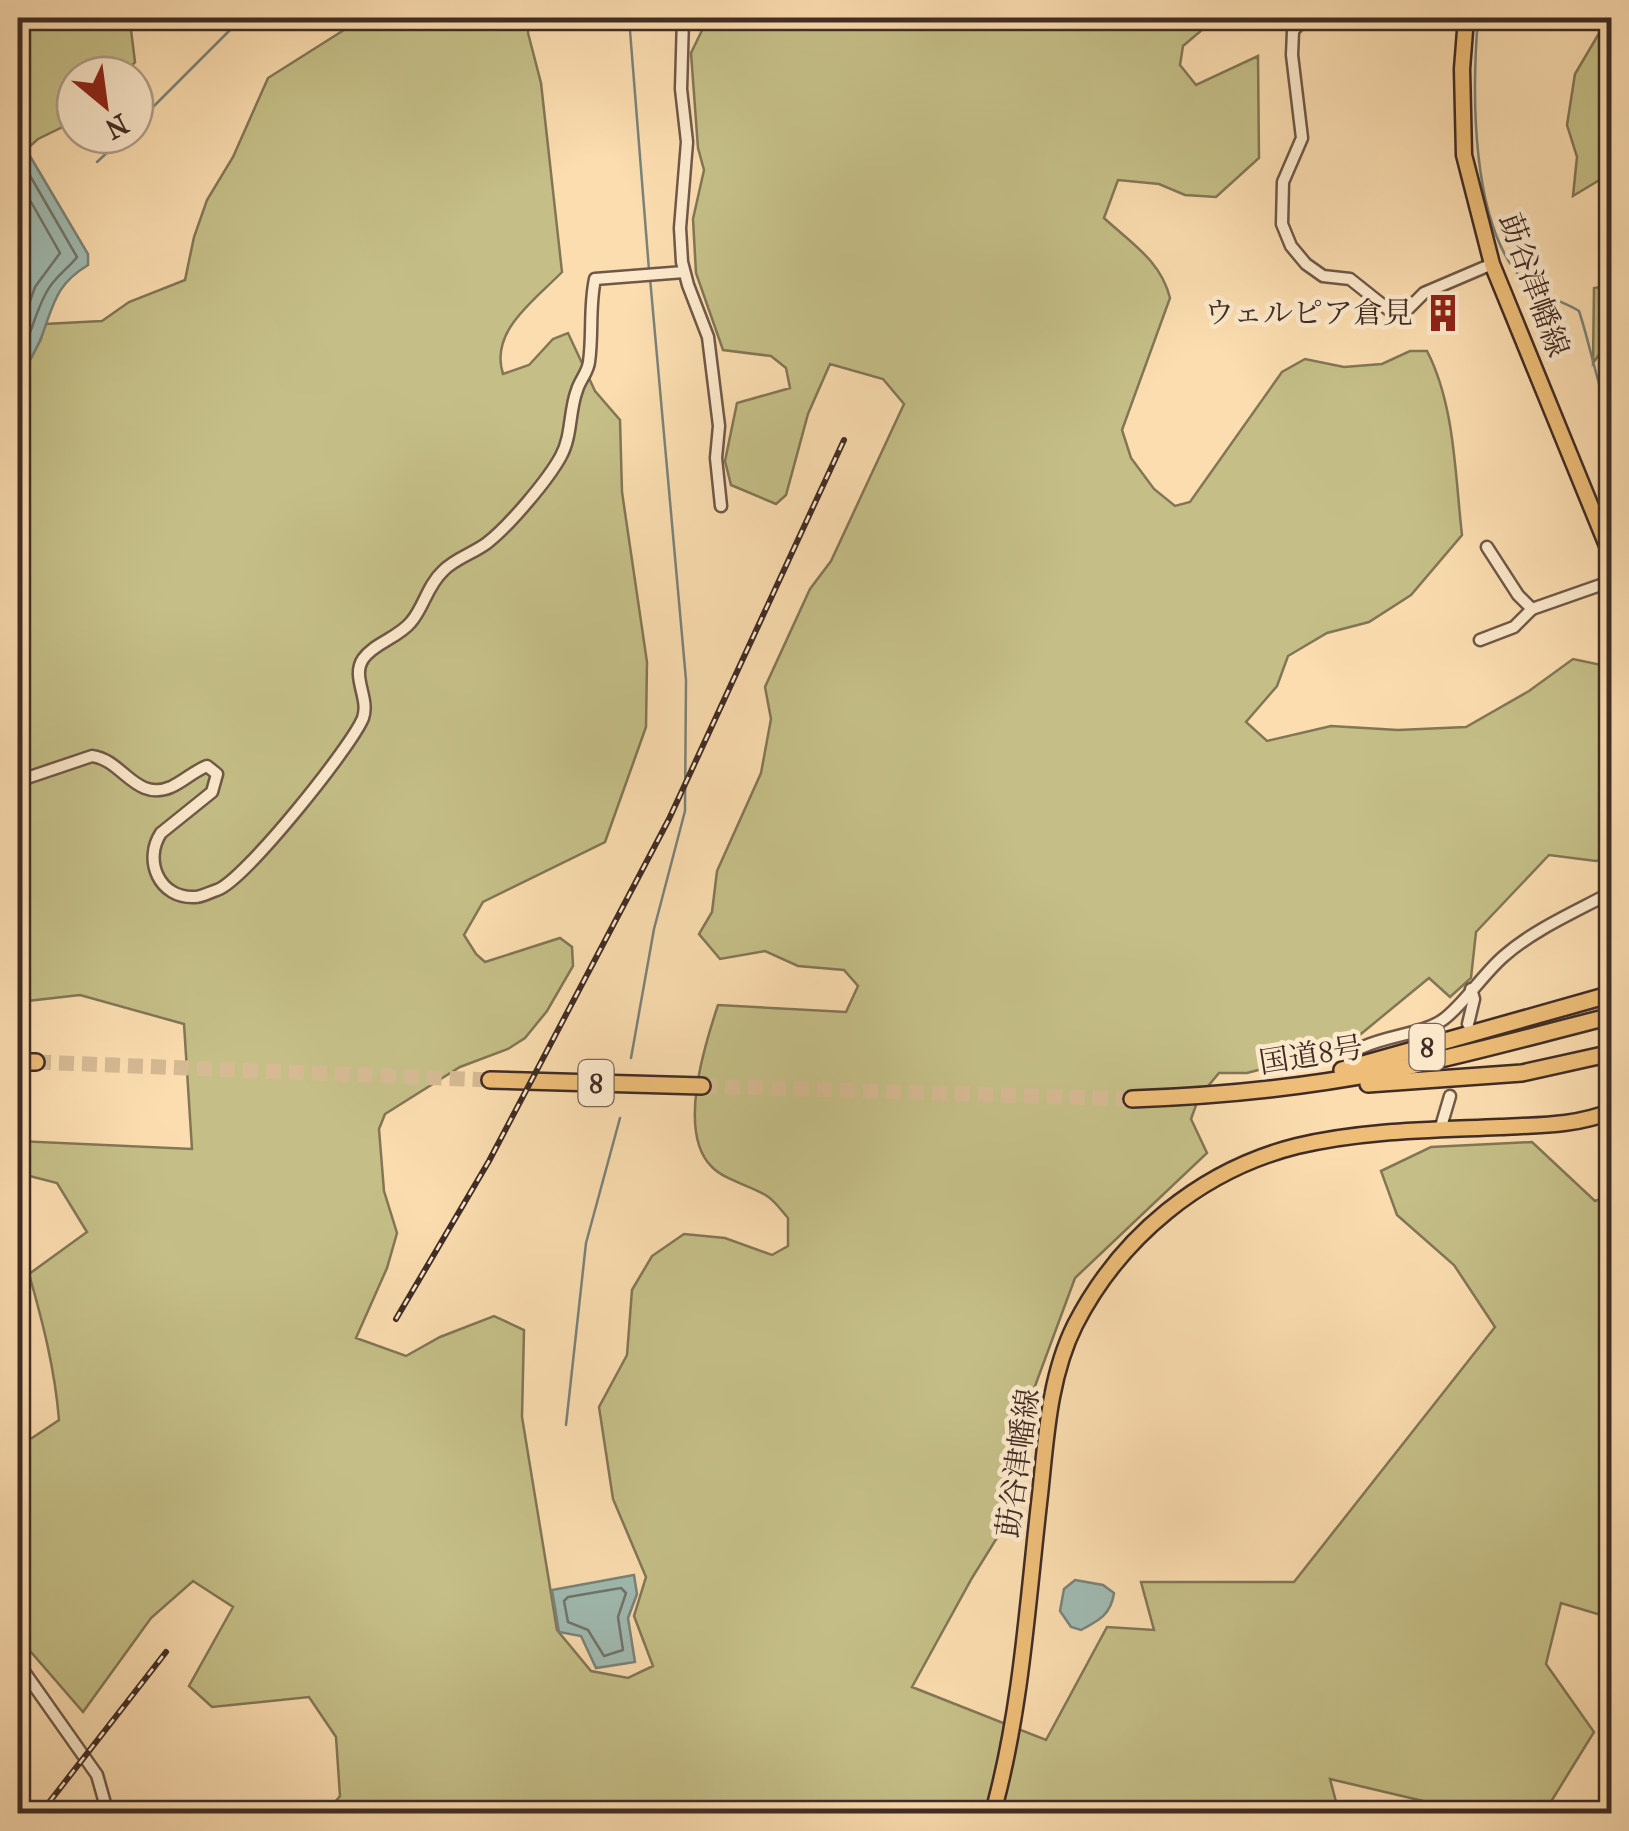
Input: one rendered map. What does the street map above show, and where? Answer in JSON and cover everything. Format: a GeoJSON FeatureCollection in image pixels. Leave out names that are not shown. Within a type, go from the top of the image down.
{"type":"FeatureCollection","features":[{"type":"Feature","properties":{"kind":"highway","name":"8"},"geometry":{"type":"LineString","coordinates":[[1240,1093],[1392,1057],[1612,994]]}},
{"type":"Feature","properties":{"kind":"highway","name":"国道8号"},"geometry":{"type":"LineString","coordinates":[[1132,1100],[1240,1093],[1335,1080],[1444,1058],[1612,1016]]}},
{"type":"Feature","properties":{"kind":"highway","name":"8"},"geometry":{"type":"LineString","coordinates":[[1335,1080],[1352,1085],[1522,1073],[1612,1052]]}},
{"type":"Feature","properties":{"kind":"highway"},"geometry":{"type":"LineString","coordinates":[[18,1062],[36,1062]]}},
{"type":"Feature","properties":{"kind":"highway","name":"8"},"geometry":{"type":"LineString","coordinates":[[490,1080],[702,1086]]}},
{"type":"Feature","properties":{"kind":"main road","name":"莇谷津幡線"},"geometry":{"type":"LineString","coordinates":[[1466,21],[1462,69],[1464,155],[1492,264],[1612,558]]}},
{"type":"Feature","properties":{"kind":"main road","name":"莇谷津幡線"},"geometry":{"type":"LineString","coordinates":[[996,1801],[1014,1716],[1050,1403],[1074,1327],[1115,1262],[1158,1216],[1201,1187],[1244,1163],[1296,1146],[1356,1135],[1555,1124],[1612,1111]]}},
{"type":"Feature","properties":{"kind":"street"},"geometry":{"type":"LineString","coordinates":[[682,18],[681,89],[687,142],[680,228],[684,272],[708,337],[719,426],[716,458],[721,506]]}},
{"type":"Feature","properties":{"kind":"street"},"geometry":{"type":"LineString","coordinates":[[1466,21],[1299,24],[1293,32],[1292,55],[1302,138],[1283,182],[1282,224],[1291,246],[1306,264],[1323,276],[1350,278],[1399,318],[1424,293],[1492,264]]}},
{"type":"Feature","properties":{"kind":"street"},"geometry":{"type":"LineString","coordinates":[[18,781],[92,756],[105,758],[135,786],[154,789],[170,787],[207,766],[217,774],[212,792],[160,833],[155,842],[153,867],[162,886],[182,895],[195,897],[224,887],[248,866],[319,782],[358,728],[365,713],[358,673],[361,662],[412,621],[426,592],[444,569],[493,539],[551,473],[564,452],[576,390],[589,366],[589,306],[595,279],[684,272]]}},
{"type":"Feature","properties":{"kind":"street"},"geometry":{"type":"LineString","coordinates":[[1487,547],[1532,610]]}},
{"type":"Feature","properties":{"kind":"street"},"geometry":{"type":"LineString","coordinates":[[1480,640],[1514,627],[1532,610],[1612,581]]}},
{"type":"Feature","properties":{"kind":"street"},"geometry":{"type":"LineString","coordinates":[[1364,1047],[1384,1037],[1444,1020],[1471,989],[1530,936],[1612,892]]}},
{"type":"Feature","properties":{"kind":"street"},"geometry":{"type":"LineString","coordinates":[[1468,1024],[1474,1000],[1471,989]]}},
{"type":"Feature","properties":{"kind":"street"},"geometry":{"type":"LineString","coordinates":[[1440,1130],[1450,1096]]}},
{"type":"Feature","properties":{"kind":"street"},"geometry":{"type":"LineString","coordinates":[[18,1663],[96,1775],[108,1814]]}},
{"type":"Feature","properties":{"kind":"shaded area"},"geometry":{"type":"Polygon","coordinates":[[[18,18],[137,18],[131,30],[134,55],[55,55],[55,131],[38,139],[18,157],[18,18]]]}},
{"type":"Feature","properties":{"kind":"shaded area"},"geometry":{"type":"Polygon","coordinates":[[[363,18],[529,18],[528,33],[541,83],[562,272],[517,317],[508,330],[500,358],[503,374],[529,365],[553,339],[568,333],[595,391],[620,420],[622,492],[647,662],[646,727],[605,842],[483,902],[464,935],[485,962],[560,938],[572,947],[573,966],[547,1011],[525,1038],[508,1049],[460,1067],[385,1114],[379,1129],[384,1191],[397,1233],[387,1268],[356,1338],[406,1356],[440,1337],[494,1316],[524,1330],[522,1417],[557,1630],[591,1671],[628,1678],[653,1666],[634,1616],[646,1577],[613,1499],[599,1407],[627,1355],[632,1290],[652,1256],[684,1234],[725,1238],[772,1255],[788,1246],[788,1218],[775,1203],[718,1172],[702,1152],[695,1112],[706,1043],[718,1005],[846,1012],[858,986],[844,970],[798,966],[765,951],[720,959],[699,934],[712,912],[717,871],[761,773],[771,719],[765,687],[810,589],[831,561],[904,404],[883,379],[830,364],[808,414],[786,495],[776,504],[731,485],[725,461],[737,403],[790,388],[786,368],[771,356],[723,350],[696,273],[693,219],[704,170],[698,148],[691,53],[708,18],[1216,18],[1183,46],[1180,65],[1196,85],[1258,56],[1259,158],[1216,197],[1185,195],[1159,184],[1118,180],[1104,218],[1152,263],[1170,298],[1122,430],[1131,458],[1154,489],[1175,506],[1190,502],[1282,372],[1305,359],[1344,367],[1382,364],[1410,351],[1427,351],[1449,417],[1462,535],[1411,595],[1369,622],[1327,633],[1288,656],[1277,686],[1246,722],[1267,741],[1331,726],[1398,730],[1466,727],[1529,691],[1573,659],[1611,667],[1611,857],[1596,861],[1549,855],[1476,932],[1471,978],[1450,997],[1429,978],[1345,1047],[1247,1073],[1219,1073],[1199,1097],[1191,1119],[1207,1153],[1075,1278],[1018,1432],[1013,1512],[912,1687],[1046,1740],[1107,1627],[1154,1630],[1141,1582],[1294,1582],[1495,1327],[1454,1265],[1397,1215],[1381,1171],[1431,1147],[1532,1142],[1595,1201],[1611,1195],[1611,1618],[1561,1603],[1546,1664],[1594,1732],[1544,1813],[1474,1813],[1330,1779],[1339,1813],[326,1813],[340,1796],[336,1737],[309,1697],[212,1707],[189,1686],[233,1607],[193,1581],[151,1618],[83,1712],[18,1637],[18,1437],[32,1438],[59,1420],[48,1347],[29,1274],[87,1232],[57,1183],[18,1173],[18,1141],[192,1149],[184,1024],[80,995],[18,1002],[18,382],[45,324],[102,321],[129,302],[185,280],[207,200],[233,157],[268,78],[363,18]]]}},
{"type":"Feature","properties":{"kind":"shaded area"},"geometry":{"type":"Polygon","coordinates":[[[1608,18],[1612,18],[1611,173],[1573,196],[1577,157],[1567,125],[1575,74],[1608,18]]]}},
{"type":"Feature","properties":{"kind":"shaded area"},"geometry":{"type":"Polygon","coordinates":[[[1611,285],[1611,338],[1593,363],[1594,288],[1611,285]]]}},
{"type":"Feature","properties":{"kind":"water"},"geometry":{"type":"Polygon","coordinates":[[[27,151],[88,254],[88,265],[57,296],[39,344],[18,382],[18,157],[27,151]]]}},
{"type":"Feature","properties":{"kind":"water"},"geometry":{"type":"Polygon","coordinates":[[[634,1575],[637,1594],[628,1618],[635,1662],[596,1668],[581,1636],[559,1632],[552,1590],[634,1575]]]}},
{"type":"Feature","properties":{"kind":"water"},"geometry":{"type":"Polygon","coordinates":[[[1075,1580],[1103,1585],[1114,1593],[1104,1616],[1081,1630],[1071,1627],[1060,1611],[1064,1589],[1075,1580]]]}},
{"type":"Feature","properties":{"kind":"waterway"},"geometry":{"type":"LineString","coordinates":[[155,105],[242,18]]}},
{"type":"Feature","properties":{"kind":"waterway"},"geometry":{"type":"LineString","coordinates":[[629,18],[649,270]]}},
{"type":"Feature","properties":{"kind":"waterway"},"geometry":{"type":"LineString","coordinates":[[1478,18],[1476,119],[1484,193],[1493,227],[1506,257],[1524,281],[1579,311],[1612,419]]}},
{"type":"Feature","properties":{"kind":"waterway"},"geometry":{"type":"LineString","coordinates":[[97,162],[105,155]]}},
{"type":"Feature","properties":{"kind":"waterway"},"geometry":{"type":"LineString","coordinates":[[631,1058],[654,929],[685,811],[686,680],[650,278]]}},
{"type":"Feature","properties":{"kind":"waterway"},"geometry":{"type":"LineString","coordinates":[[566,1425],[586,1243],[620,1118]]}},
{"type":"Feature","properties":{"kind":"waterway"},"geometry":{"type":"LineString","coordinates":[[18,1798],[29,1814]]}},
{"type":"Feature","properties":{"kind":"tunnel"},"geometry":{"type":"LineString","coordinates":[[36,1062],[490,1080]]}},
{"type":"Feature","properties":{"kind":"tunnel"},"geometry":{"type":"LineString","coordinates":[[702,1086],[1132,1099]]}},
{"type":"Feature","properties":{"kind":"railway"},"geometry":{"type":"LineString","coordinates":[[396,1319],[489,1161],[669,819],[844,440]]}},
{"type":"Feature","properties":{"kind":"railway"},"geometry":{"type":"LineString","coordinates":[[40,1814],[166,1652]]}},
{"type":"Feature","properties":{"kind":"place","name":"ウェルピア倉見"},"geometry":{"type":"Point","coordinates":[1443,313]}}]}
